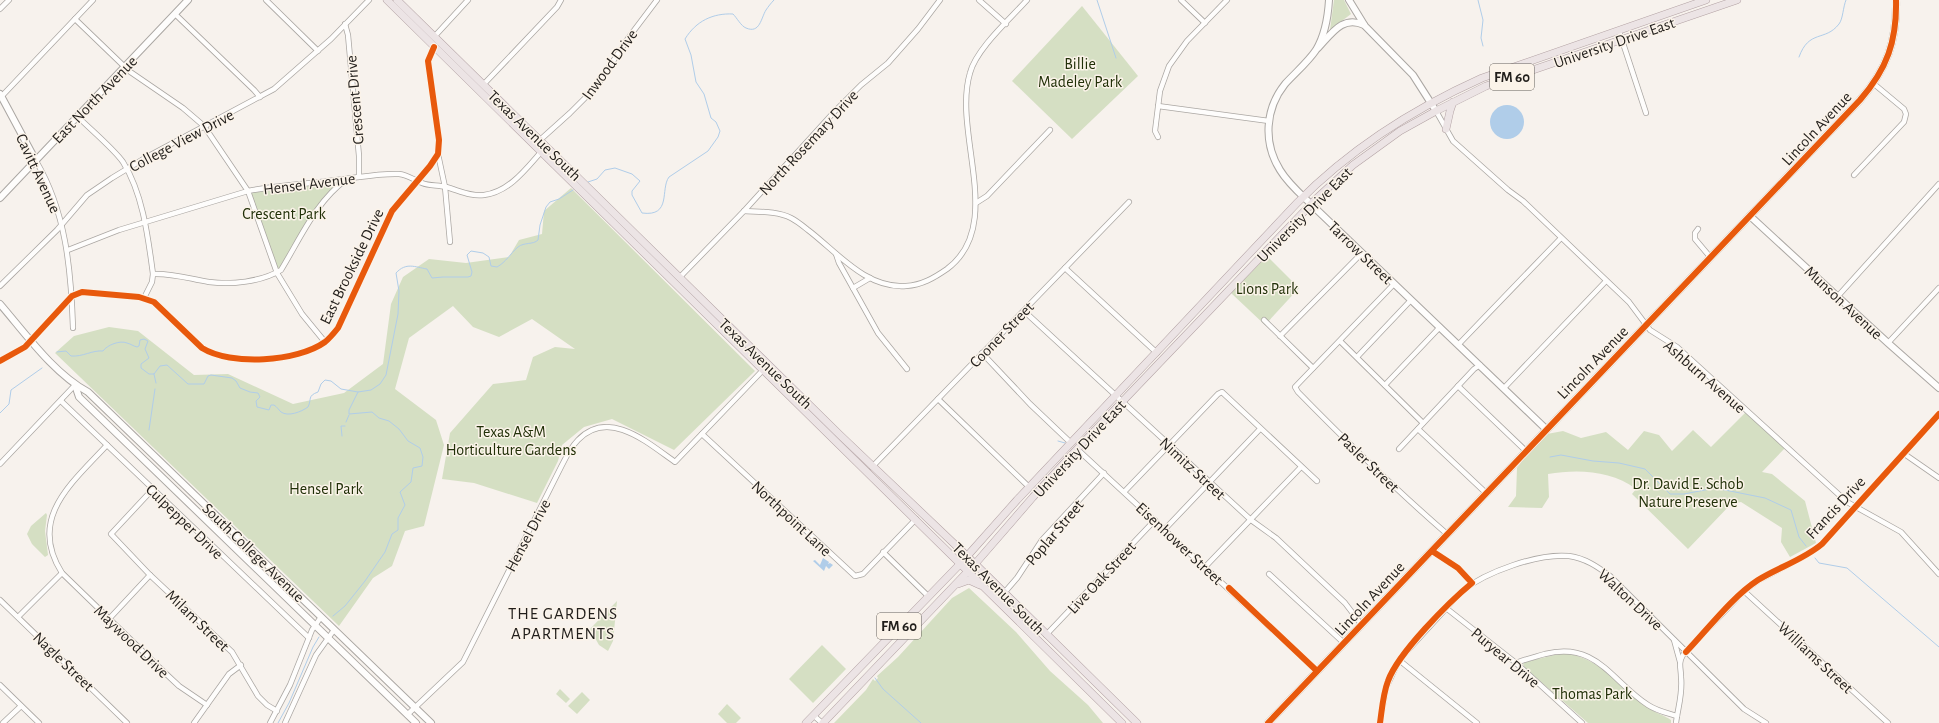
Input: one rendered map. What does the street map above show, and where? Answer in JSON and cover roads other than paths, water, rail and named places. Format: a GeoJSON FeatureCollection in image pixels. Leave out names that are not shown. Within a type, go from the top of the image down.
{"type":"FeatureCollection","features":[{"type":"Feature","properties":{"kind":"main road","name":"Texas Avenue South"},"geometry":{"type":"LineString","coordinates":[[387,0],[541,152],[800,396],[967,556],[1137,723]]}},
{"type":"Feature","properties":{"kind":"main road","name":"Texas Avenue South"},"geometry":{"type":"LineString","coordinates":[[397,0],[581,181],[763,370],[961,563],[1122,723]]}},
{"type":"Feature","properties":{"kind":"main road","name":"University Drive East"},"geometry":{"type":"LineString","coordinates":[[967,556],[1071,443],[1247,258],[1303,196],[1343,161],[1370,140],[1431,102],[1482,78],[1706,0]]}},
{"type":"Feature","properties":{"kind":"main road","name":"University Drive East"},"geometry":{"type":"LineString","coordinates":[[968,571],[1033,497],[1311,204],[1342,175],[1382,143],[1436,111],[1486,86],[1736,0]]}},
{"type":"Feature","properties":{"kind":"main road"},"geometry":{"type":"LineString","coordinates":[[398,11],[404,12],[429,37],[434,36]]}},
{"type":"Feature","properties":{"kind":"main road"},"geometry":{"type":"LineString","coordinates":[[1535,69],[1543,57]]}},
{"type":"Feature","properties":{"kind":"main road"},"geometry":{"type":"LineString","coordinates":[[1446,129],[1450,111],[1454,102]]}},
{"type":"Feature","properties":{"kind":"main road"},"geometry":{"type":"LineString","coordinates":[[498,110],[508,114],[536,140],[540,140]]}},
{"type":"Feature","properties":{"kind":"main road"},"geometry":{"type":"LineString","coordinates":[[541,152],[548,153],[572,177],[581,181]]}},
{"type":"Feature","properties":{"kind":"main road"},"geometry":{"type":"LineString","coordinates":[[1241,277],[1243,270],[1248,263],[1247,258]]}},
{"type":"Feature","properties":{"kind":"main road"},"geometry":{"type":"LineString","coordinates":[[1193,328],[1191,323],[1199,314],[1202,305]]}},
{"type":"Feature","properties":{"kind":"main road"},"geometry":{"type":"LineString","coordinates":[[1169,353],[1169,345],[1177,336],[1175,333]]}},
{"type":"Feature","properties":{"kind":"main road"},"geometry":{"type":"LineString","coordinates":[[763,370],[769,370],[794,395],[800,396]]}},
{"type":"Feature","properties":{"kind":"main road","name":"FM 60"},"geometry":{"type":"LineString","coordinates":[[806,723],[967,556]]}},
{"type":"Feature","properties":{"kind":"main road","name":"FM 60"},"geometry":{"type":"LineString","coordinates":[[823,723],[968,571]]}},
{"type":"Feature","properties":{"kind":"main road"},"geometry":{"type":"LineString","coordinates":[[950,590],[969,580],[986,589]]}},
{"type":"Feature","properties":{"kind":"main road"},"geometry":{"type":"LineString","coordinates":[[1112,713],[1120,706]]}},
{"type":"Feature","properties":{"kind":"street"},"geometry":{"type":"LineString","coordinates":[[0,9],[9,0]]}},
{"type":"Feature","properties":{"kind":"street"},"geometry":{"type":"LineString","coordinates":[[1,95],[93,0]]}},
{"type":"Feature","properties":{"kind":"street","name":"East North Avenue"},"geometry":{"type":"LineString","coordinates":[[0,198],[188,0]]}},
{"type":"Feature","properties":{"kind":"street"},"geometry":{"type":"LineString","coordinates":[[266,0],[318,51]]}},
{"type":"Feature","properties":{"kind":"street","name":"College View Drive"},"geometry":{"type":"LineString","coordinates":[[0,286],[62,224],[87,196],[126,169],[260,97],[284,81],[318,51],[369,0]]}},
{"type":"Feature","properties":{"kind":"street"},"geometry":{"type":"LineString","coordinates":[[434,36],[468,0]]}},
{"type":"Feature","properties":{"kind":"street"},"geometry":{"type":"LineString","coordinates":[[484,85],[557,7],[561,0]]}},
{"type":"Feature","properties":{"kind":"street","name":"Inwood Drive"},"geometry":{"type":"LineString","coordinates":[[540,140],[596,87],[629,37],[658,0]]}},
{"type":"Feature","properties":{"kind":"street","name":"North Rosemary Drive"},"geometry":{"type":"LineString","coordinates":[[677,280],[744,211],[834,111],[861,85],[888,64],[918,29],[940,0]]}},
{"type":"Feature","properties":{"kind":"street"},"geometry":{"type":"LineString","coordinates":[[979,0],[1006,24]]}},
{"type":"Feature","properties":{"kind":"street"},"geometry":{"type":"LineString","coordinates":[[744,211],[770,212],[792,218],[836,254],[870,278],[884,284],[904,286],[922,284],[940,274],[959,259],[966,249],[974,220],[976,203],[966,110],[967,84],[974,62],[1027,0]]}},
{"type":"Feature","properties":{"kind":"street"},"geometry":{"type":"LineString","coordinates":[[1181,0],[1206,23]]}},
{"type":"Feature","properties":{"kind":"street"},"geometry":{"type":"LineString","coordinates":[[1158,137],[1155,131],[1158,106],[1163,79],[1169,66],[1188,41],[1227,0]]}},
{"type":"Feature","properties":{"kind":"street","name":"Tarrow Street"},"geometry":{"type":"LineString","coordinates":[[1330,0],[1325,27],[1316,50],[1279,92],[1272,107],[1269,121],[1270,148],[1274,160],[1286,180],[1546,429]]}},
{"type":"Feature","properties":{"kind":"street"},"geometry":{"type":"LineString","coordinates":[[1349,0],[1365,26],[1413,75],[1436,111]]}},
{"type":"Feature","properties":{"kind":"street","name":"Lincoln Avenue"},"geometry":{"type":"LineString","coordinates":[[1268,723],[1546,429],[1711,258],[1874,84],[1887,59],[1894,37],[1896,0]]}},
{"type":"Feature","properties":{"kind":"street"},"geometry":{"type":"LineString","coordinates":[[175,14],[260,97]]}},
{"type":"Feature","properties":{"kind":"street"},"geometry":{"type":"LineString","coordinates":[[75,19],[124,67],[184,108],[204,126],[248,191],[277,273],[302,314],[325,342]]}},
{"type":"Feature","properties":{"kind":"street"},"geometry":{"type":"LineString","coordinates":[[1316,50],[1337,28],[1349,21],[1355,21],[1365,26]]}},
{"type":"Feature","properties":{"kind":"street","name":"Crescent Drive"},"geometry":{"type":"LineString","coordinates":[[346,24],[358,135],[359,176]]}},
{"type":"Feature","properties":{"kind":"street"},"geometry":{"type":"LineString","coordinates":[[1619,30],[1646,113]]}},
{"type":"Feature","properties":{"kind":"street"},"geometry":{"type":"LineString","coordinates":[[434,46],[428,61],[439,140],[438,154],[445,187],[450,242]]}},
{"type":"Feature","properties":{"kind":"street"},"geometry":{"type":"LineString","coordinates":[[1854,175],[1904,122],[1906,114],[1904,108],[1874,84]]}},
{"type":"Feature","properties":{"kind":"street","name":"Cavitt Avenue"},"geometry":{"type":"LineString","coordinates":[[1,95],[51,192],[62,224],[68,250],[73,328]]}},
{"type":"Feature","properties":{"kind":"street"},"geometry":{"type":"LineString","coordinates":[[1158,106],[1269,121]]}},
{"type":"Feature","properties":{"kind":"street","name":"Ashburn Avenue"},"geometry":{"type":"LineString","coordinates":[[1436,111],[1453,141],[1523,201],[1606,280],[1629,302],[1646,325],[1655,334],[1677,347],[1846,502],[1901,532],[1939,574]]}},
{"type":"Feature","properties":{"kind":"street"},"geometry":{"type":"LineString","coordinates":[[77,116],[122,161],[126,169],[149,236],[153,274],[152,282],[144,298]]}},
{"type":"Feature","properties":{"kind":"street"},"geometry":{"type":"LineString","coordinates":[[976,203],[986,196],[1050,130]]}},
{"type":"Feature","properties":{"kind":"street","name":"Hensel Avenue"},"geometry":{"type":"LineString","coordinates":[[68,250],[145,222],[248,191],[359,176],[399,174],[416,180],[422,184],[445,187],[477,195],[492,193],[519,177],[541,152]]}},
{"type":"Feature","properties":{"kind":"street","name":"East Brookside Drive"},"geometry":{"type":"LineString","coordinates":[[72,296],[87,292],[144,298],[154,302],[202,348],[211,352],[254,360],[291,355],[325,342],[338,328],[392,211],[416,180],[430,166],[438,154]]}},
{"type":"Feature","properties":{"kind":"street"},"geometry":{"type":"LineString","coordinates":[[153,274],[169,273],[226,283],[253,280],[277,273],[281,270],[328,196],[349,178]]}},
{"type":"Feature","properties":{"kind":"street"},"geometry":{"type":"LineString","coordinates":[[1838,296],[1939,184]]}},
{"type":"Feature","properties":{"kind":"street","name":"Cooner Street"},"geometry":{"type":"LineString","coordinates":[[872,466],[1129,202]]}},
{"type":"Feature","properties":{"kind":"street","name":"Munson Avenue"},"geometry":{"type":"LineString","coordinates":[[1750,216],[1939,388]]}},
{"type":"Feature","properties":{"kind":"street"},"geometry":{"type":"LineString","coordinates":[[1698,229],[1695,239],[1711,258]]}},
{"type":"Feature","properties":{"kind":"street"},"geometry":{"type":"LineString","coordinates":[[1458,345],[1561,238]]}},
{"type":"Feature","properties":{"kind":"street"},"geometry":{"type":"LineString","coordinates":[[1280,336],[1362,253]]}},
{"type":"Feature","properties":{"kind":"street"},"geometry":{"type":"LineString","coordinates":[[836,254],[878,333],[907,369]]}},
{"type":"Feature","properties":{"kind":"street"},"geometry":{"type":"LineString","coordinates":[[1065,268],[1157,353]]}},
{"type":"Feature","properties":{"kind":"street"},"geometry":{"type":"LineString","coordinates":[[853,288],[870,278]]}},
{"type":"Feature","properties":{"kind":"street"},"geometry":{"type":"LineString","coordinates":[[1504,388],[1606,280]]}},
{"type":"Feature","properties":{"kind":"street"},"geometry":{"type":"LineString","coordinates":[[1264,320],[1313,368],[1394,284]]}},
{"type":"Feature","properties":{"kind":"street"},"geometry":{"type":"LineString","coordinates":[[1888,343],[1939,288]]}},
{"type":"Feature","properties":{"kind":"street"},"geometry":{"type":"LineString","coordinates":[[0,361],[17,353],[72,296]]}},
{"type":"Feature","properties":{"kind":"street"},"geometry":{"type":"LineString","coordinates":[[1357,357],[1411,300]]}},
{"type":"Feature","properties":{"kind":"street","name":"South College Avenue"},"geometry":{"type":"LineString","coordinates":[[0,304],[31,340],[75,385],[88,392],[431,723]]}},
{"type":"Feature","properties":{"kind":"street","name":"Nimitz Street"},"geometry":{"type":"LineString","coordinates":[[1024,311],[1251,520],[1276,538],[1345,603],[1361,624]]}},
{"type":"Feature","properties":{"kind":"street"},"geometry":{"type":"LineString","coordinates":[[1385,385],[1440,327]]}},
{"type":"Feature","properties":{"kind":"street"},"geometry":{"type":"LineString","coordinates":[[1340,341],[1423,422]]}},
{"type":"Feature","properties":{"kind":"street"},"geometry":{"type":"LineString","coordinates":[[982,353],[1030,404],[1071,443]]}},
{"type":"Feature","properties":{"kind":"street"},"geometry":{"type":"LineString","coordinates":[[1399,449],[1423,422],[1480,365]]}},
{"type":"Feature","properties":{"kind":"street","name":"Pasler Street"},"geometry":{"type":"LineString","coordinates":[[1313,368],[1295,387],[1298,392],[1338,433],[1416,507],[1447,534]]}},
{"type":"Feature","properties":{"kind":"street"},"geometry":{"type":"LineString","coordinates":[[702,434],[763,370]]}},
{"type":"Feature","properties":{"kind":"street"},"geometry":{"type":"LineString","coordinates":[[0,464],[75,385]]}},
{"type":"Feature","properties":{"kind":"street","name":"South College Avenue"},"geometry":{"type":"LineString","coordinates":[[75,385],[79,397],[416,723]]}},
{"type":"Feature","properties":{"kind":"street"},"geometry":{"type":"LineString","coordinates":[[1458,386],[1526,451]]}},
{"type":"Feature","properties":{"kind":"street"},"geometry":{"type":"LineString","coordinates":[[1125,491],[1218,394],[1222,392],[1317,481]]}},
{"type":"Feature","properties":{"kind":"street"},"geometry":{"type":"LineString","coordinates":[[938,399],[1029,488]]}},
{"type":"Feature","properties":{"kind":"street","name":"Culpepper Drive"},"geometry":{"type":"LineString","coordinates":[[61,401],[152,490],[309,638]]}},
{"type":"Feature","properties":{"kind":"street","name":"Francis Drive"},"geometry":{"type":"LineString","coordinates":[[1680,662],[1686,652],[1744,591],[1758,580],[1817,548],[1939,414]]}},
{"type":"Feature","properties":{"kind":"street","name":"Hensel Drive"},"geometry":{"type":"LineString","coordinates":[[407,715],[463,662],[560,469],[574,445],[581,437],[598,428],[611,426],[619,427],[630,432],[675,462],[702,434]]}},
{"type":"Feature","properties":{"kind":"street"},"geometry":{"type":"LineString","coordinates":[[1418,428],[1486,493]]}},
{"type":"Feature","properties":{"kind":"street"},"geometry":{"type":"LineString","coordinates":[[1165,529],[1260,429]]}},
{"type":"Feature","properties":{"kind":"street","name":"Northpoint Lane"},"geometry":{"type":"LineString","coordinates":[[702,434],[853,574],[861,575],[883,552]]}},
{"type":"Feature","properties":{"kind":"street","name":"Maywood Drive"},"geometry":{"type":"LineString","coordinates":[[108,446],[64,492],[53,512],[50,539],[53,557],[62,573],[109,619],[179,686],[207,705]]}},
{"type":"Feature","properties":{"kind":"street","name":"Eisenhower Street"},"geometry":{"type":"LineString","coordinates":[[1078,449],[1104,474],[1125,491],[1317,671]]}},
{"type":"Feature","properties":{"kind":"street"},"geometry":{"type":"LineString","coordinates":[[1903,453],[1939,478]]}},
{"type":"Feature","properties":{"kind":"street"},"geometry":{"type":"LineString","coordinates":[[1205,567],[1301,467]]}},
{"type":"Feature","properties":{"kind":"street","name":"Poplar Street"},"geometry":{"type":"LineString","coordinates":[[1004,592],[1018,578],[1042,540],[1104,474]]}},
{"type":"Feature","properties":{"kind":"street","name":"Milam Street"},"geometry":{"type":"LineString","coordinates":[[152,490],[111,534],[150,575],[232,652],[258,696],[267,705],[277,711]]}},
{"type":"Feature","properties":{"kind":"street"},"geometry":{"type":"LineString","coordinates":[[916,519],[883,552],[928,596]]}},
{"type":"Feature","properties":{"kind":"street","name":"Live Oak Street"},"geometry":{"type":"LineString","coordinates":[[1046,635],[1155,520]]}},
{"type":"Feature","properties":{"kind":"street"},"geometry":{"type":"LineString","coordinates":[[216,530],[223,522]]}},
{"type":"Feature","properties":{"kind":"street"},"geometry":{"type":"LineString","coordinates":[[1432,551],[1458,568],[1472,583]]}},
{"type":"Feature","properties":{"kind":"street","name":"Walton Drive"},"geometry":{"type":"LineString","coordinates":[[1380,723],[1387,684],[1399,660],[1446,608],[1472,583],[1487,576],[1542,558],[1554,556],[1575,557],[1592,564],[1610,576],[1749,713],[1766,723]]}},
{"type":"Feature","properties":{"kind":"street"},"geometry":{"type":"LineString","coordinates":[[18,617],[62,573]]}},
{"type":"Feature","properties":{"kind":"street"},"geometry":{"type":"LineString","coordinates":[[1269,574],[1344,643]]}},
{"type":"Feature","properties":{"kind":"street"},"geometry":{"type":"LineString","coordinates":[[109,619],[150,575]]}},
{"type":"Feature","properties":{"kind":"street","name":"Williams Street"},"geometry":{"type":"LineString","coordinates":[[1744,591],[1888,723]]}},
{"type":"Feature","properties":{"kind":"street","name":"Nagle Street"},"geometry":{"type":"LineString","coordinates":[[0,600],[127,723]]}},
{"type":"Feature","properties":{"kind":"street","name":"Puryear Drive"},"geometry":{"type":"LineString","coordinates":[[1446,608],[1516,663],[1582,723]]}},
{"type":"Feature","properties":{"kind":"street"},"geometry":{"type":"LineString","coordinates":[[270,723],[295,675],[315,625],[321,617]]}},
{"type":"Feature","properties":{"kind":"street"},"geometry":{"type":"LineString","coordinates":[[285,723],[314,660],[327,637],[334,630]]}},
{"type":"Feature","properties":{"kind":"street"},"geometry":{"type":"LineString","coordinates":[[1673,639],[1680,662],[1682,680],[1681,700],[1676,723]]}},
{"type":"Feature","properties":{"kind":"street"},"geometry":{"type":"LineString","coordinates":[[1516,663],[1555,652],[1566,651],[1584,654],[1602,665],[1649,706],[1677,716]]}},
{"type":"Feature","properties":{"kind":"street"},"geometry":{"type":"LineString","coordinates":[[1399,660],[1477,723]]}},
{"type":"Feature","properties":{"kind":"street"},"geometry":{"type":"LineString","coordinates":[[194,723],[229,674],[241,665]]}},
{"type":"Feature","properties":{"kind":"street"},"geometry":{"type":"LineString","coordinates":[[367,675],[374,668]]}},
{"type":"Feature","properties":{"kind":"street"},"geometry":{"type":"LineString","coordinates":[[0,685],[38,723]]}},
{"type":"Feature","properties":{"kind":"street"},"geometry":{"type":"LineString","coordinates":[[3,723],[21,706]]}},
{"type":"Feature","properties":{"kind":"street"},"geometry":{"type":"LineString","coordinates":[[813,715],[823,723]]}},
{"type":"Feature","properties":{"kind":"water"},"geometry":{"type":"Polygon","coordinates":[[[1504,105],[1510,105],[1514,106],[1521,112],[1524,122],[1523,129],[1517,136],[1510,139],[1504,139],[1500,138],[1493,132],[1490,125],[1490,119],[1491,115],[1497,108],[1504,105]]]}},
{"type":"Feature","properties":{"kind":"water"},"geometry":{"type":"Polygon","coordinates":[[[823,558],[829,562],[828,564],[830,563],[833,565],[829,569],[826,566],[824,571],[813,561],[815,560],[820,565],[823,558]]]}},
{"type":"Feature","properties":{"kind":"waterway"},"geometry":{"type":"LineString","coordinates":[[588,182],[597,179],[605,170],[615,168],[632,174],[640,181],[632,191],[632,195],[642,213],[658,211],[663,201],[666,182],[669,177],[708,151],[718,137],[720,131],[716,122],[711,118],[704,94],[696,82],[691,55],[685,39],[694,27],[706,19],[719,15],[733,14],[744,27],[754,29],[757,27],[766,10],[774,0]]}},
{"type":"Feature","properties":{"kind":"waterway"},"geometry":{"type":"LineString","coordinates":[[1097,0],[1116,58]]}},
{"type":"Feature","properties":{"kind":"waterway"},"geometry":{"type":"LineString","coordinates":[[1478,0],[1483,20],[1481,38],[1483,46]]}},
{"type":"Feature","properties":{"kind":"waterway"},"geometry":{"type":"LineString","coordinates":[[1799,57],[1803,48],[1812,39],[1828,33],[1839,24],[1846,0]]}},
{"type":"Feature","properties":{"kind":"waterway"},"geometry":{"type":"LineString","coordinates":[[57,352],[66,351],[71,356],[80,356],[103,351],[111,345],[121,342],[137,347],[139,346],[140,340],[144,339],[148,341],[145,349],[149,358],[141,364],[141,368],[149,374],[154,374],[160,366],[167,365],[188,384],[204,384],[208,376],[211,375],[232,378],[236,381],[240,388],[258,393],[260,397],[256,401],[257,407],[269,410],[271,405],[274,405],[281,412],[287,414],[302,411],[308,407],[311,396],[318,392],[321,384],[325,380],[331,381],[341,389],[358,392],[371,390],[380,384],[386,375],[398,314],[399,291],[396,273],[403,267],[415,266],[427,269],[432,278],[468,277],[471,276],[472,272],[467,255],[471,251],[483,253],[489,257],[491,266],[497,267],[503,263],[518,247],[523,244],[536,242],[538,240],[540,225],[546,207],[550,202],[559,199],[573,190]]}},
{"type":"Feature","properties":{"kind":"waterway"},"geometry":{"type":"LineString","coordinates":[[0,413],[9,404],[11,390],[42,368]]}},
{"type":"Feature","properties":{"kind":"waterway"},"geometry":{"type":"LineString","coordinates":[[154,374],[156,383]]}},
{"type":"Feature","properties":{"kind":"waterway"},"geometry":{"type":"LineString","coordinates":[[149,430],[155,389]]}},
{"type":"Feature","properties":{"kind":"waterway"},"geometry":{"type":"LineString","coordinates":[[333,616],[345,606],[385,552],[392,534],[398,530],[398,518],[405,505],[400,492],[411,482],[413,468],[422,466],[423,457],[420,448],[408,441],[399,429],[389,421],[379,418],[372,412],[349,414],[349,410],[358,392]]}},
{"type":"Feature","properties":{"kind":"waterway"},"geometry":{"type":"LineString","coordinates":[[346,422],[349,415]]}},
{"type":"Feature","properties":{"kind":"waterway"},"geometry":{"type":"LineString","coordinates":[[342,436],[341,426],[345,426]]}},
{"type":"Feature","properties":{"kind":"waterway"},"geometry":{"type":"LineString","coordinates":[[1058,441],[1065,443]]}},
{"type":"Feature","properties":{"kind":"waterway"},"geometry":{"type":"LineString","coordinates":[[1550,457],[1561,455],[1593,461],[1619,463],[1645,469],[1670,494],[1684,494],[1715,488],[1765,498],[1791,510],[1799,537],[1806,546]]}},
{"type":"Feature","properties":{"kind":"waterway"},"geometry":{"type":"LineString","coordinates":[[1815,558],[1819,563],[1847,568],[1939,647]]}},
{"type":"Feature","properties":{"kind":"waterway"},"geometry":{"type":"LineString","coordinates":[[278,723],[289,703],[313,647],[319,637]]}},
{"type":"Feature","properties":{"kind":"waterway"},"geometry":{"type":"LineString","coordinates":[[875,678],[883,689],[921,723]]}},
{"type":"Feature","properties":{"kind":"district","name":"THE GARDENS APARTMENTS"},"geometry":{"type":"Point","coordinates":[563,623]}},
{"type":"Feature","properties":{"kind":"park label","name":"Billie Madeley Park"},"geometry":{"type":"Point","coordinates":[1080,72]}},
{"type":"Feature","properties":{"kind":"park label","name":"Crescent Park"},"geometry":{"type":"Point","coordinates":[284,213]}},
{"type":"Feature","properties":{"kind":"park label","name":"Lions Park"},"geometry":{"type":"Point","coordinates":[1267,288]}},
{"type":"Feature","properties":{"kind":"park label","name":"Texas A&M Horticulture Gardens"},"geometry":{"type":"Point","coordinates":[511,440]}},
{"type":"Feature","properties":{"kind":"park label","name":"Hensel Park"},"geometry":{"type":"Point","coordinates":[326,488]}},
{"type":"Feature","properties":{"kind":"park label","name":"Dr. David E. Schob Nature Preserve"},"geometry":{"type":"Point","coordinates":[1688,492]}},
{"type":"Feature","properties":{"kind":"park label","name":"Thomas Park"},"geometry":{"type":"Point","coordinates":[1592,693]}}]}
